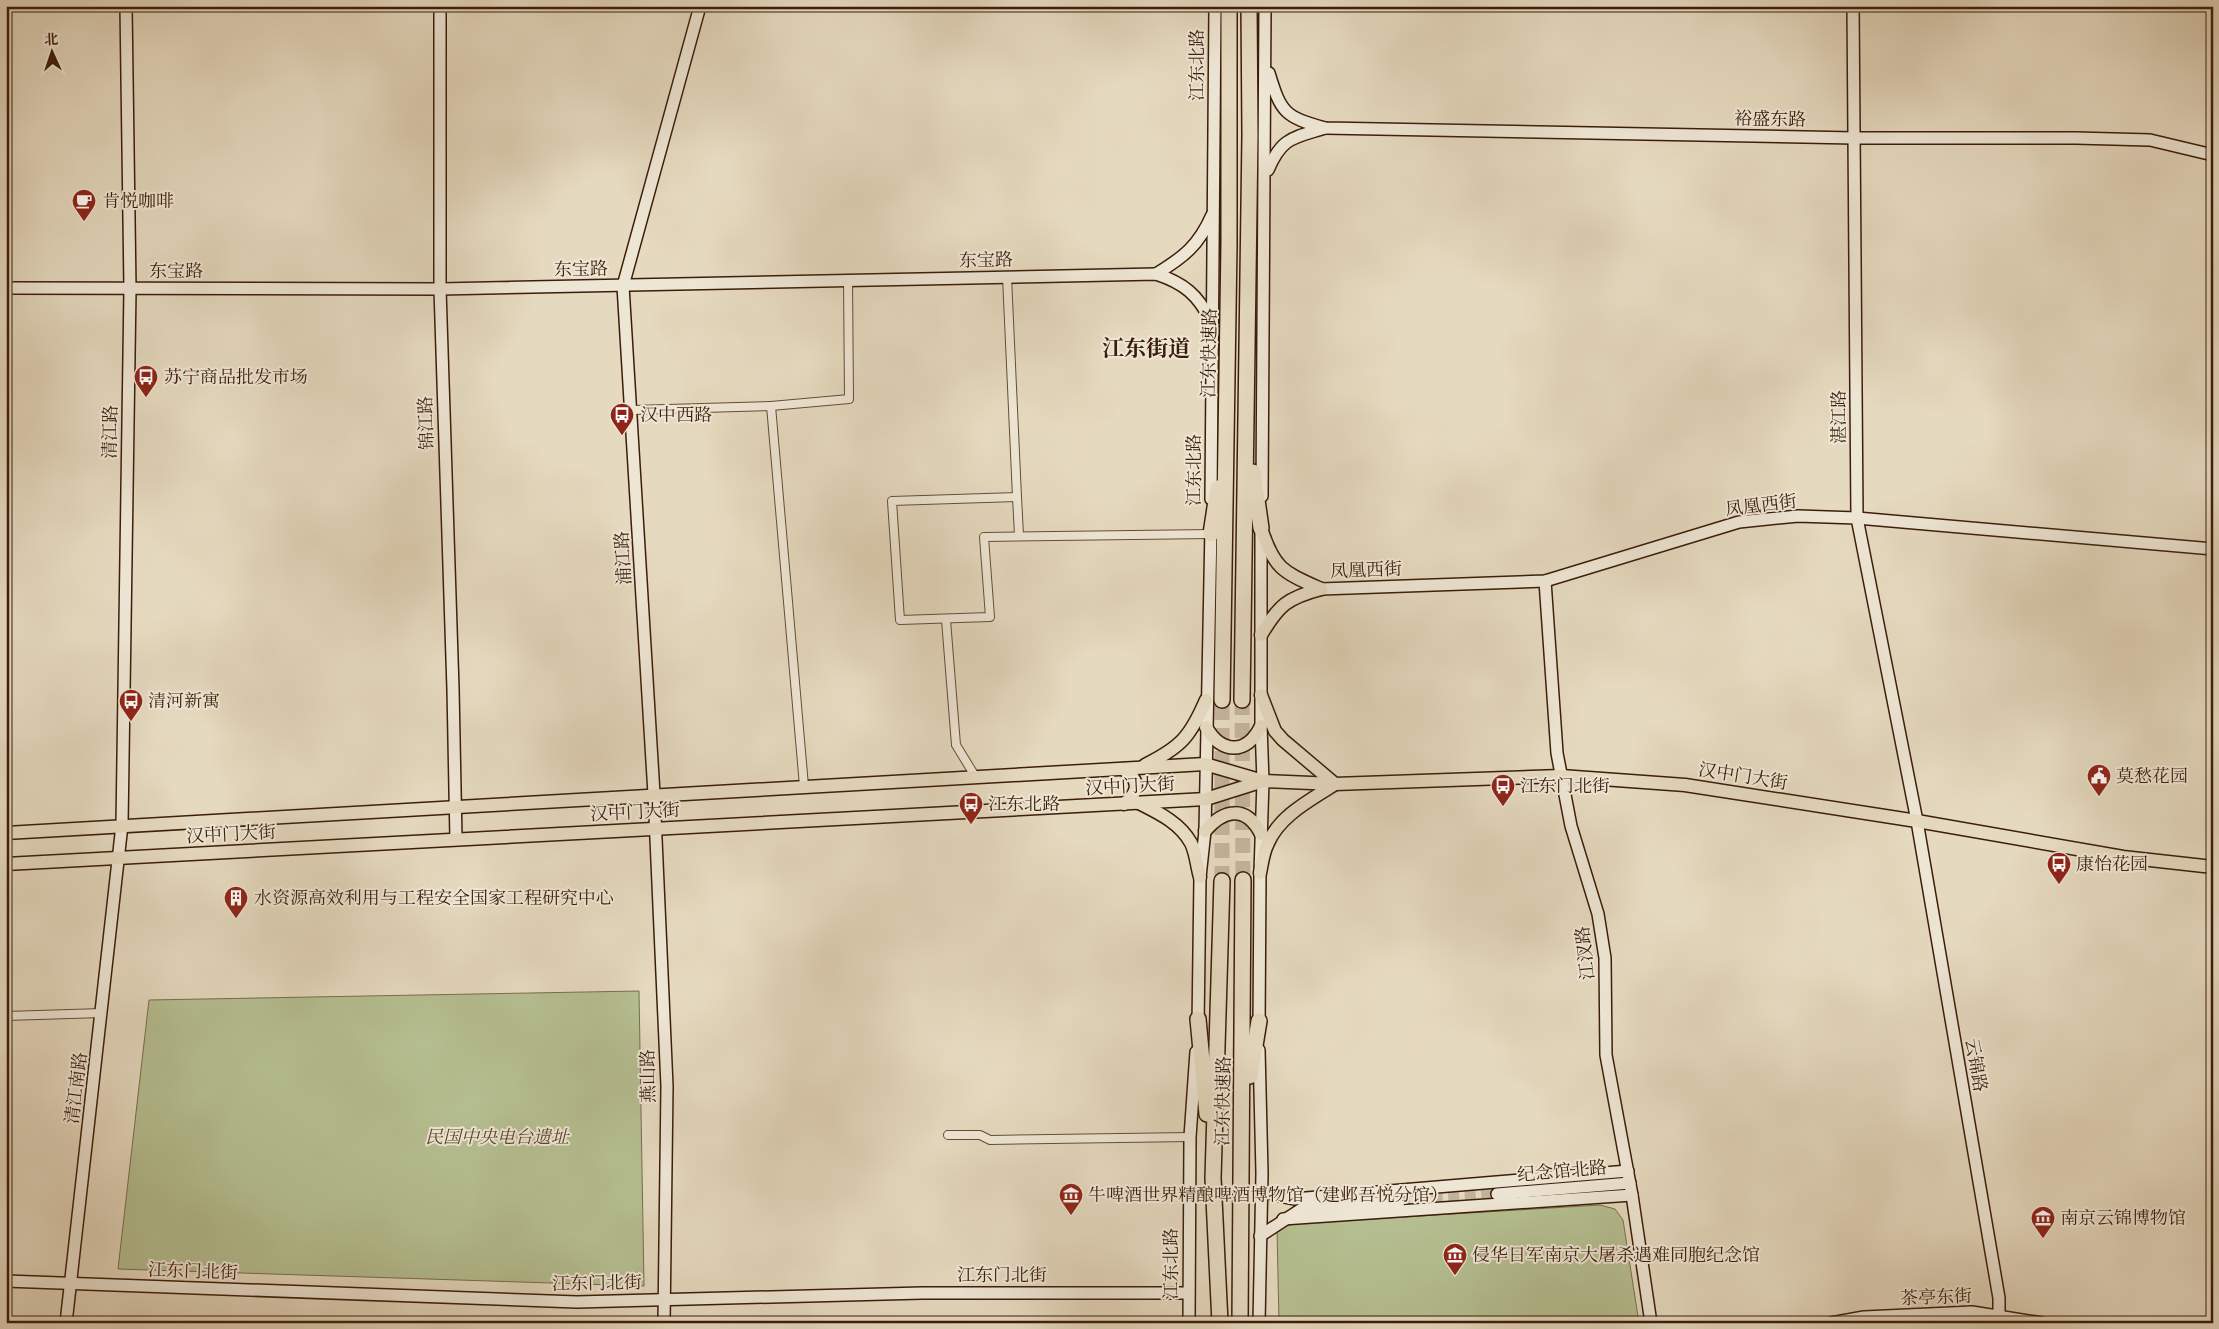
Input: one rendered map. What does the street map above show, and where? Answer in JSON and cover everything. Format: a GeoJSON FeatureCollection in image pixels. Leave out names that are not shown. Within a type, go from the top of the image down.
{"type":"FeatureCollection","features":[{"type":"Feature","properties":{"kind":"highway"},"geometry":{"type":"LineString","coordinates":[[1242,700],[1250,9]]}},
{"type":"Feature","properties":{"kind":"highway","name":"江东快速路"},"geometry":{"type":"LineString","coordinates":[[1222,700],[1227,428],[1229,10]]}},
{"type":"Feature","properties":{"kind":"highway"},"geometry":{"type":"LineString","coordinates":[[1211,534],[1227,428]]}},
{"type":"Feature","properties":{"kind":"highway"},"geometry":{"type":"LineString","coordinates":[[1246,429],[1261,528]]}},
{"type":"Feature","properties":{"kind":"highway","name":"江东快速路"},"geometry":{"type":"LineString","coordinates":[[1240,1323],[1243,880]]}},
{"type":"Feature","properties":{"kind":"highway","name":"江东快速路"},"geometry":{"type":"LineString","coordinates":[[1220,1323],[1213,1178],[1222,881]]}},
{"type":"Feature","properties":{"kind":"highway"},"geometry":{"type":"LineString","coordinates":[[1198,1019],[1213,1178]]}},
{"type":"Feature","properties":{"kind":"highway"},"geometry":{"type":"LineString","coordinates":[[1242,1130],[1258,1021]]}},
{"type":"Feature","properties":{"kind":"main road"},"geometry":{"type":"LineString","coordinates":[[1261,528],[1268,549],[1275,562],[1284,571],[1321,589]]}},
{"type":"Feature","properties":{"kind":"main road"},"geometry":{"type":"LineString","coordinates":[[1261,635],[1278,609],[1294,598],[1321,589]]}},
{"type":"Feature","properties":{"kind":"main road"},"geometry":{"type":"LineString","coordinates":[[1260,873],[1268,843],[1281,823],[1292,812],[1335,784],[1275,731],[1261,695]]}},
{"type":"Feature","properties":{"kind":"main road"},"geometry":{"type":"LineString","coordinates":[[1139,768],[1164,756],[1181,743],[1195,726],[1206,700]]}},
{"type":"Feature","properties":{"kind":"main road"},"geometry":{"type":"LineString","coordinates":[[1206,727],[1216,742],[1225,746],[1239,746],[1249,744],[1255,738],[1261,726]]}},
{"type":"Feature","properties":{"kind":"main road","name":"汉中门大街"},"geometry":{"type":"LineString","coordinates":[[6,833],[654,794],[1205,764],[1263,781],[1335,784],[1561,776],[1685,784],[1917,821],[2123,857],[2213,868]]}},
{"type":"Feature","properties":{"kind":"main road"},"geometry":{"type":"LineString","coordinates":[[1123,769],[1135,779],[1136,786],[1132,798],[1124,804]]}},
{"type":"Feature","properties":{"kind":"main road","name":"汉中门大街"},"geometry":{"type":"LineString","coordinates":[[6,864],[1206,800],[1263,781]]}},
{"type":"Feature","properties":{"kind":"main road"},"geometry":{"type":"LineString","coordinates":[[1139,803],[1167,818],[1181,830],[1192,844],[1200,877]]}},
{"type":"Feature","properties":{"kind":"main road"},"geometry":{"type":"LineString","coordinates":[[1205,831],[1221,816],[1239,813],[1250,818],[1260,834]]}},
{"type":"Feature","properties":{"kind":"street","name":"清江路"},"geometry":{"type":"LineString","coordinates":[[120,858],[130,289],[126,6]]}},
{"type":"Feature","properties":{"kind":"street","name":"锦江路"},"geometry":{"type":"LineString","coordinates":[[440,6],[440,289],[456,839]]}},
{"type":"Feature","properties":{"kind":"street","name":"浦江路"},"geometry":{"type":"LineString","coordinates":[[656,828],[623,286],[700,6]]}},
{"type":"Feature","properties":{"kind":"street","name":"江东北路"},"geometry":{"type":"LineString","coordinates":[[1189,1323],[1190,1137],[1198,1019],[1200,877],[1206,800],[1206,700],[1211,534],[1215,6]]}},
{"type":"Feature","properties":{"kind":"street"},"geometry":{"type":"LineString","coordinates":[[1259,1323],[1262,1173],[1258,1021],[1260,834],[1263,781],[1261,726],[1261,528],[1265,6]]}},
{"type":"Feature","properties":{"kind":"street","name":"湛江路"},"geometry":{"type":"LineString","coordinates":[[1853,6],[1857,518],[1917,821]]}},
{"type":"Feature","properties":{"kind":"street","name":"裕盛东路"},"geometry":{"type":"LineString","coordinates":[[1265,60],[1276,96],[1285,112],[1298,120],[1325,128],[1855,138],[2150,140],[2213,155]]}},
{"type":"Feature","properties":{"kind":"street","name":"裕盛东路"},"geometry":{"type":"LineString","coordinates":[[1265,176],[1276,152],[1285,143],[1325,128]]}},
{"type":"Feature","properties":{"kind":"street"},"geometry":{"type":"LineString","coordinates":[[1156,274],[1188,252],[1204,234],[1214,210]]}},
{"type":"Feature","properties":{"kind":"street","name":"东宝路"},"geometry":{"type":"LineString","coordinates":[[6,288],[440,289],[1156,274]]}},
{"type":"Feature","properties":{"kind":"street"},"geometry":{"type":"LineString","coordinates":[[1156,274],[1172,279],[1201,301],[1212,322]]}},
{"type":"Feature","properties":{"kind":"street"},"geometry":{"type":"LineString","coordinates":[[1007,277],[1019,535]]}},
{"type":"Feature","properties":{"kind":"street"},"geometry":{"type":"LineString","coordinates":[[632,410],[771,406],[849,399],[848,279]]}},
{"type":"Feature","properties":{"kind":"street"},"geometry":{"type":"LineString","coordinates":[[771,406],[804,786]]}},
{"type":"Feature","properties":{"kind":"street"},"geometry":{"type":"LineString","coordinates":[[1017,497],[892,501],[900,620],[946,620],[990,617],[984,537],[1019,535],[1211,534]]}},
{"type":"Feature","properties":{"kind":"street","name":"凤凰西街"},"geometry":{"type":"LineString","coordinates":[[1321,589],[1545,580],[1739,522],[1798,516],[1857,518],[2213,549]]}},
{"type":"Feature","properties":{"kind":"street","name":"江汊路"},"geometry":{"type":"LineString","coordinates":[[1545,580],[1561,776],[1571,826],[1598,914],[1605,958],[1606,1055],[1628,1171],[1651,1323]]}},
{"type":"Feature","properties":{"kind":"street"},"geometry":{"type":"LineString","coordinates":[[946,620],[956,745],[976,776]]}},
{"type":"Feature","properties":{"kind":"street","name":"云锦路"},"geometry":{"type":"LineString","coordinates":[[1917,821],[1999,1298],[1998,1315]]}},
{"type":"Feature","properties":{"kind":"street","name":"燕山路"},"geometry":{"type":"LineString","coordinates":[[656,828],[667,1086],[664,1323]]}},
{"type":"Feature","properties":{"kind":"street","name":"清江南路"},"geometry":{"type":"LineString","coordinates":[[66,1323],[120,858]]}},
{"type":"Feature","properties":{"kind":"street"},"geometry":{"type":"LineString","coordinates":[[6,1016],[102,1013]]}},
{"type":"Feature","properties":{"kind":"street"},"geometry":{"type":"LineString","coordinates":[[948,1135],[980,1136],[990,1140],[1190,1137]]}},
{"type":"Feature","properties":{"kind":"street"},"geometry":{"type":"LineString","coordinates":[[1274,1195],[1294,1199],[1628,1171]]}},
{"type":"Feature","properties":{"kind":"street"},"geometry":{"type":"LineString","coordinates":[[1262,1173],[1274,1195],[1303,1208]]}},
{"type":"Feature","properties":{"kind":"street"},"geometry":{"type":"LineString","coordinates":[[1487,1183],[1480,1189],[1480,1194],[1481,1199],[1490,1205]]}},
{"type":"Feature","properties":{"kind":"street"},"geometry":{"type":"LineString","coordinates":[[1458,1186],[1466,1190],[1468,1196],[1466,1203],[1461,1207]]}},
{"type":"Feature","properties":{"kind":"street"},"geometry":{"type":"LineString","coordinates":[[1435,1208],[1426,1204],[1425,1196],[1427,1192],[1436,1187]]}},
{"type":"Feature","properties":{"kind":"street"},"geometry":{"type":"LineString","coordinates":[[1283,1219],[1490,1205],[1631,1189]]}},
{"type":"Feature","properties":{"kind":"street","name":"纪念馆北路"},"geometry":{"type":"LineString","coordinates":[[1496,1194],[1631,1189]]}},
{"type":"Feature","properties":{"kind":"street"},"geometry":{"type":"LineString","coordinates":[[1407,1190],[1415,1199],[1413,1206],[1407,1210]]}},
{"type":"Feature","properties":{"kind":"street"},"geometry":{"type":"LineString","coordinates":[[1260,1236],[1283,1219],[1303,1208],[1399,1202]]}},
{"type":"Feature","properties":{"kind":"street","name":"江东门北街"},"geometry":{"type":"LineString","coordinates":[[6,1281],[557,1302],[922,1293],[1188,1293]]}},
{"type":"Feature","properties":{"kind":"street","name":"茶亭东街"},"geometry":{"type":"LineString","coordinates":[[1832,1323],[1864,1317],[1972,1312],[2042,1323]]}},
{"type":"Feature","properties":{"kind":"green space","name":"民国中央电台遗址"},"geometry":{"type":"Polygon","coordinates":[[[639,991],[644,1286],[118,1269],[149,1000],[639,991]]]}},
{"type":"Feature","properties":{"kind":"green space","name":"侵华日军南京大屠杀遇难同胞纪念馆"},"geometry":{"type":"Polygon","coordinates":[[[1600,1205],[1615,1209],[1623,1220],[1639,1323],[1279,1323],[1277,1229],[1288,1224],[1600,1205]]]}},
{"type":"Feature","properties":{"kind":"tunnel"},"geometry":{"type":"LineString","coordinates":[[1222,700],[1222,881]]}},
{"type":"Feature","properties":{"kind":"tunnel"},"geometry":{"type":"LineString","coordinates":[[1242,700],[1243,880]]}},
{"type":"Feature","properties":{"kind":"tunnel"},"geometry":{"type":"LineString","coordinates":[[1399,1202],[1497,1194]]}},
{"type":"Feature","properties":{"kind":"place","name":"肯悦咖啡"},"geometry":{"type":"Point","coordinates":[84,222]}},
{"type":"Feature","properties":{"kind":"place","name":"苏宁商品批发市场"},"geometry":{"type":"Point","coordinates":[146,398]}},
{"type":"Feature","properties":{"kind":"place","name":"汉中西路"},"geometry":{"type":"Point","coordinates":[622,436]}},
{"type":"Feature","properties":{"kind":"place","name":"清河新寓"},"geometry":{"type":"Point","coordinates":[131,722]}},
{"type":"Feature","properties":{"kind":"place","name":"莫愁花园"},"geometry":{"type":"Point","coordinates":[2099,797]}},
{"type":"Feature","properties":{"kind":"place","name":"江东门北街"},"geometry":{"type":"Point","coordinates":[1503,807]}},
{"type":"Feature","properties":{"kind":"place","name":"江东北路"},"geometry":{"type":"Point","coordinates":[971,825]}},
{"type":"Feature","properties":{"kind":"place","name":"康怡花园"},"geometry":{"type":"Point","coordinates":[2059,885]}},
{"type":"Feature","properties":{"kind":"place","name":"水资源高效利用与工程安全国家工程研究中心"},"geometry":{"type":"Point","coordinates":[236,919]}},
{"type":"Feature","properties":{"kind":"place","name":"牛啤酒世界精酿啤酒博物馆（建邺吾悦分馆）"},"geometry":{"type":"Point","coordinates":[1071,1216]}},
{"type":"Feature","properties":{"kind":"place","name":"南京云锦博物馆"},"geometry":{"type":"Point","coordinates":[2043,1239]}},
{"type":"Feature","properties":{"kind":"place","name":"侵华日军南京大屠杀遇难同胞纪念馆"},"geometry":{"type":"Point","coordinates":[1455,1276]}},
{"type":"Feature","properties":{"kind":"district","name":"江东街道"},"geometry":{"type":"Point","coordinates":[1146,348]}}]}
